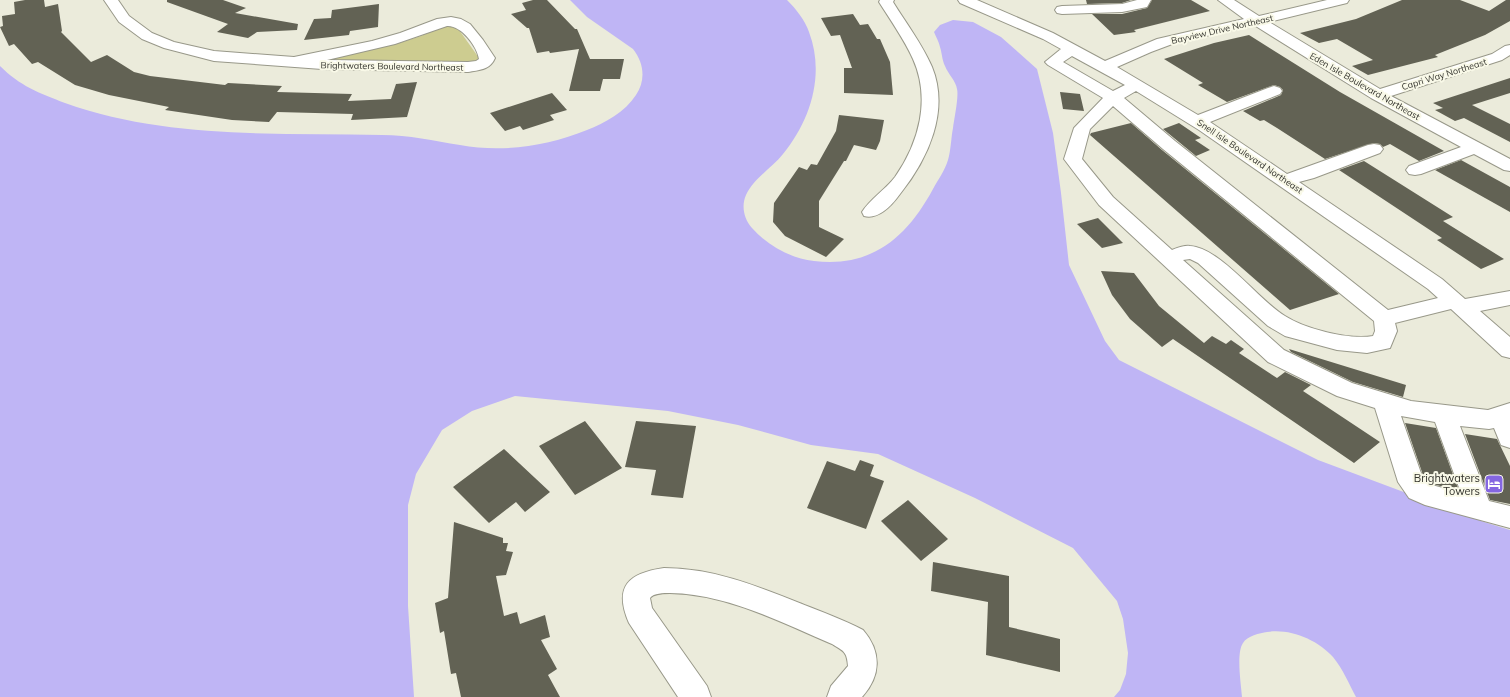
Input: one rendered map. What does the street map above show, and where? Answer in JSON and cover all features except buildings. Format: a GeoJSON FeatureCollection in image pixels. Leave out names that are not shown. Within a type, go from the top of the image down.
{"type":"FeatureCollection","features":[{"type":"Feature","properties":{"kind":"street","name":"Brightwaters Boulevard Northeast"},"geometry":{"type":"LineString","coordinates":[[111,0],[124,19],[143,34],[156,41],[214,56],[293,62],[322,64],[468,67],[481,65],[487,58],[466,28],[451,21],[390,41],[293,62]]}},
{"type":"Feature","properties":{"kind":"street"},"geometry":{"type":"LineString","coordinates":[[871,212],[893,191],[912,163],[926,132],[931,102],[928,79],[918,55],[886,2],[887,0]]}},
{"type":"Feature","properties":{"kind":"street","name":"Snell Isle Boulevard Northeast"},"geometry":{"type":"LineString","coordinates":[[965,0],[1058,19],[1072,49],[1137,85],[1197,121],[1286,180],[1435,284],[1510,350]]}},
{"type":"Feature","properties":{"kind":"street"},"geometry":{"type":"LineString","coordinates":[[1058,19],[1142,4],[1144,0]]}},
{"type":"Feature","properties":{"kind":"street","name":"Eden Isle Boulevard Northeast"},"geometry":{"type":"LineString","coordinates":[[1225,0],[1467,151],[1510,166]]}},
{"type":"Feature","properties":{"kind":"street","name":"Bayview Drive Northeast"},"geometry":{"type":"LineString","coordinates":[[1105,67],[1168,40],[1255,20],[1309,10],[1342,0]]}},
{"type":"Feature","properties":{"kind":"street"},"geometry":{"type":"LineString","coordinates":[[1072,49],[1053,62],[1114,97],[1169,145],[1384,318],[1386,331],[1382,342],[1367,345],[1337,342],[1301,332],[1276,321],[1199,255],[1193,252],[1185,252],[1168,258]]}},
{"type":"Feature","properties":{"kind":"street","name":"Capri Way Northeast"},"geometry":{"type":"LineString","coordinates":[[1377,95],[1506,56]]}},
{"type":"Feature","properties":{"kind":"street"},"geometry":{"type":"LineString","coordinates":[[1137,85],[1114,97],[1082,128],[1073,159],[1106,201],[1276,356],[1345,390],[1411,410],[1489,420],[1505,414],[1510,438]]}},
{"type":"Feature","properties":{"kind":"street"},"geometry":{"type":"LineString","coordinates":[[1197,121],[1274,91]]}},
{"type":"Feature","properties":{"kind":"street"},"geometry":{"type":"LineString","coordinates":[[1286,180],[1308,174],[1374,149]]}},
{"type":"Feature","properties":{"kind":"street"},"geometry":{"type":"LineString","coordinates":[[1415,170],[1467,151],[1510,181]]}},
{"type":"Feature","properties":{"kind":"street"},"geometry":{"type":"LineString","coordinates":[[1384,318],[1459,304],[1510,298]]}},
{"type":"Feature","properties":{"kind":"street"},"geometry":{"type":"LineString","coordinates":[[1385,402],[1411,482],[1418,490],[1425,494],[1510,517]]}},
{"type":"Feature","properties":{"kind":"street"},"geometry":{"type":"LineString","coordinates":[[1444,414],[1480,510]]}},
{"type":"Feature","properties":{"kind":"street"},"geometry":{"type":"LineString","coordinates":[[696,697],[639,612],[636,596],[638,590],[646,584],[672,580],[730,590],[842,634],[853,640],[862,656],[863,668],[858,680],[842,697]]}},
{"type":"Feature","properties":{"kind":"shaded area"},"geometry":{"type":"Polygon","coordinates":[[[570,0],[787,0],[790,3],[805,23],[814,48],[816,64],[812,96],[808,112],[793,141],[779,159],[758,178],[749,189],[744,199],[744,212],[745,217],[752,228],[772,246],[796,257],[814,261],[835,262],[853,259],[870,254],[886,246],[912,221],[923,206],[943,171],[950,152],[957,92],[955,83],[944,64],[940,45],[934,32],[940,25],[953,20],[973,22],[1001,37],[1037,69],[1053,133],[1069,265],[1105,341],[1119,360],[1318,460],[1484,522],[1510,530],[1510,697],[1356,697],[1340,666],[1320,645],[1294,634],[1276,631],[1254,635],[1247,638],[1243,643],[1239,661],[1242,697],[1114,697],[1120,690],[1126,674],[1128,653],[1123,619],[1117,601],[1073,548],[975,498],[878,454],[811,445],[738,425],[668,411],[515,396],[472,411],[442,430],[416,474],[408,505],[408,606],[414,697],[0,697],[0,66],[22,84],[47,96],[103,115],[142,123],[222,132],[392,135],[476,147],[508,148],[541,144],[572,136],[594,127],[608,120],[626,107],[639,89],[642,72],[640,60],[637,54],[633,49],[587,17],[570,0]]]}},
{"type":"Feature","properties":{"kind":"shaded area"},"geometry":{"type":"Polygon","coordinates":[[[446,25],[457,27],[479,58],[476,61],[324,60],[396,44],[421,36],[446,25]]]}},
{"type":"Feature","properties":{"kind":"place","name":"Brightwaters Towers"},"geometry":{"type":"Point","coordinates":[1494,484]}}]}
